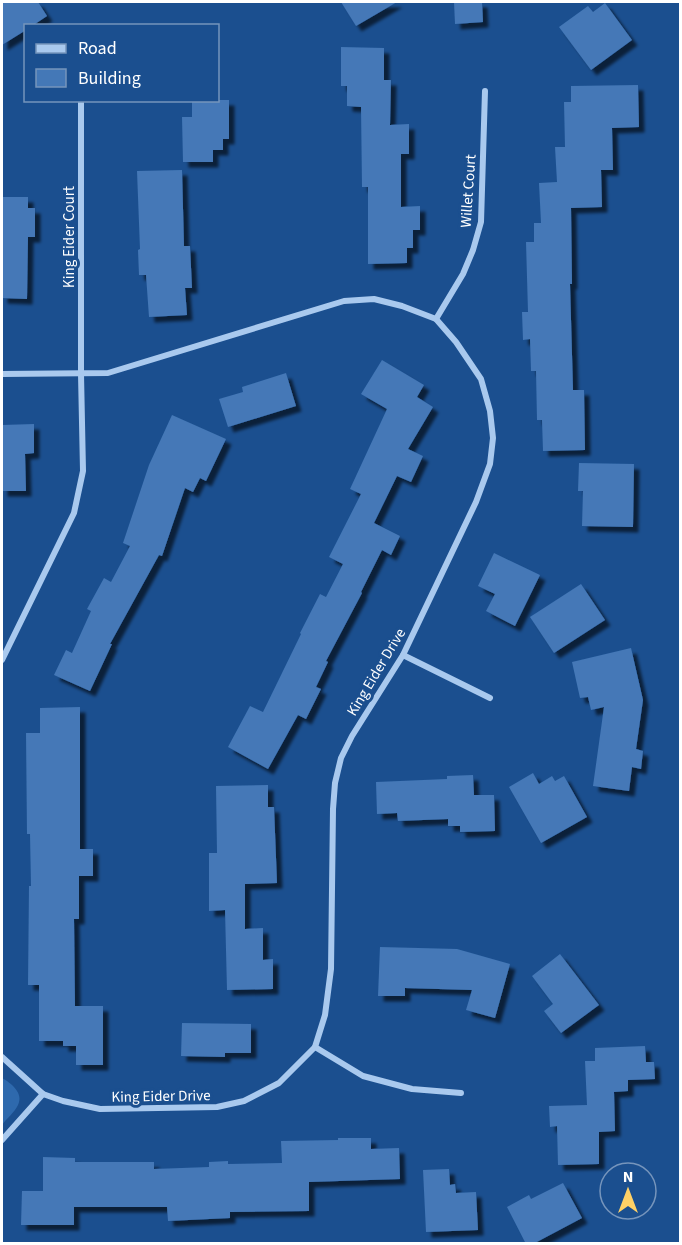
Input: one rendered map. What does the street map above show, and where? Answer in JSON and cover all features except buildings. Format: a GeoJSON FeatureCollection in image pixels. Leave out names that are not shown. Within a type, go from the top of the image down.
{"type":"FeatureCollection","features":[{"type":"Feature","properties":{"kind":"street","name":"Willet Court"},"geometry":{"type":"LineString","coordinates":[[436,319],[463,274],[481,222],[485,92]]}},
{"type":"Feature","properties":{"kind":"street","name":"King Eider Court"},"geometry":{"type":"LineString","coordinates":[[81,102],[81,374]]}},
{"type":"Feature","properties":{"kind":"street","name":"King Eider Drive"},"geometry":{"type":"LineString","coordinates":[[2,374],[108,373],[345,301],[374,298],[436,319],[456,342],[481,379],[490,411],[493,438],[490,464],[476,502],[403,655],[352,736],[342,758],[335,783],[333,809],[331,969],[325,1015],[315,1047],[279,1083],[244,1101],[217,1107],[100,1109],[63,1101],[43,1094],[2,1058]]}},
{"type":"Feature","properties":{"kind":"street"},"geometry":{"type":"LineString","coordinates":[[2,660],[74,513],[83,471],[81,374]]}},
{"type":"Feature","properties":{"kind":"street"},"geometry":{"type":"LineString","coordinates":[[403,655],[490,698]]}},
{"type":"Feature","properties":{"kind":"street"},"geometry":{"type":"LineString","coordinates":[[315,1047],[363,1076],[412,1089],[461,1092]]}},
{"type":"Feature","properties":{"kind":"street"},"geometry":{"type":"LineString","coordinates":[[2,1140],[43,1094]]}},
{"type":"Feature","properties":{"kind":"shaded area"},"geometry":{"type":"Polygon","coordinates":[[[2,1078],[16,1089],[19,1101],[15,1110],[2,1125],[2,1078]]]}}]}
